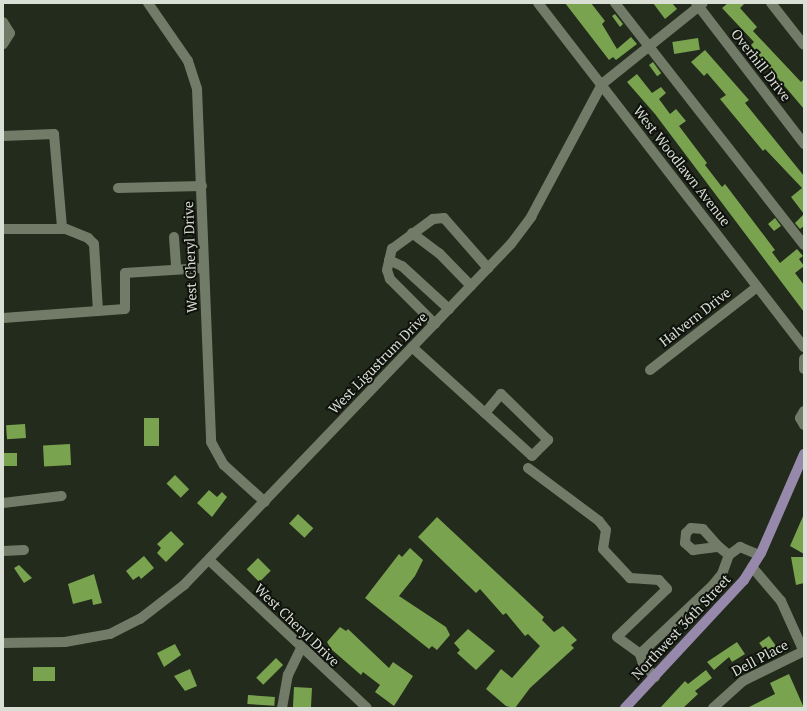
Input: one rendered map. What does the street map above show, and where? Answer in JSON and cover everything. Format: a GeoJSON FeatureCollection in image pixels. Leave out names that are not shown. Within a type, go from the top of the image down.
{"type":"FeatureCollection","features":[{"type":"Feature","properties":{"kind":"main road","name":"Northwest 36th Street"},"geometry":{"type":"LineString","coordinates":[[625,708],[719,611],[752,567],[760,555],[804,454]]}},
{"type":"Feature","properties":{"kind":"street","name":"West Cheryl Drive"},"geometry":{"type":"LineString","coordinates":[[148,3],[176,42],[192,74],[199,104],[211,442],[224,465],[264,502]]}},
{"type":"Feature","properties":{"kind":"street","name":"West Woodlawn Avenue"},"geometry":{"type":"LineString","coordinates":[[538,3],[804,347]]}},
{"type":"Feature","properties":{"kind":"street"},"geometry":{"type":"LineString","coordinates":[[615,3],[804,245]]}},
{"type":"Feature","properties":{"kind":"street"},"geometry":{"type":"LineString","coordinates":[[771,3],[804,45]]}},
{"type":"Feature","properties":{"kind":"street","name":"West Ligustrum Drive"},"geometry":{"type":"LineString","coordinates":[[3,643],[72,641],[122,629],[159,606],[209,560],[488,268],[531,217],[602,84],[699,4]]}},
{"type":"Feature","properties":{"kind":"street","name":"Overhill Drive"},"geometry":{"type":"LineString","coordinates":[[699,4],[804,144]]}},
{"type":"Feature","properties":{"kind":"street"},"geometry":{"type":"LineString","coordinates":[[3,22],[10,33],[3,44]]}},
{"type":"Feature","properties":{"kind":"street"},"geometry":{"type":"LineString","coordinates":[[3,136],[54,134],[62,228]]}},
{"type":"Feature","properties":{"kind":"street"},"geometry":{"type":"LineString","coordinates":[[118,188],[202,186]]}},
{"type":"Feature","properties":{"kind":"street"},"geometry":{"type":"LineString","coordinates":[[435,324],[390,279],[389,260],[392,249],[433,219],[444,218],[488,268]]}},
{"type":"Feature","properties":{"kind":"street"},"geometry":{"type":"LineString","coordinates":[[3,229],[62,228],[88,238],[94,244],[98,311]]}},
{"type":"Feature","properties":{"kind":"street"},"geometry":{"type":"LineString","coordinates":[[412,233],[439,253],[471,286]]}},
{"type":"Feature","properties":{"kind":"street"},"geometry":{"type":"LineString","coordinates":[[174,237],[176,269]]}},
{"type":"Feature","properties":{"kind":"street"},"geometry":{"type":"LineString","coordinates":[[389,260],[402,266],[448,309]]}},
{"type":"Feature","properties":{"kind":"street"},"geometry":{"type":"LineString","coordinates":[[3,318],[125,309],[125,273],[204,268]]}},
{"type":"Feature","properties":{"kind":"street","name":"Halvern Drive"},"geometry":{"type":"LineString","coordinates":[[650,370],[757,287]]}},
{"type":"Feature","properties":{"kind":"street"},"geometry":{"type":"LineString","coordinates":[[412,348],[532,456],[548,440],[501,394],[485,413]]}},
{"type":"Feature","properties":{"kind":"street"},"geometry":{"type":"LineString","coordinates":[[804,359],[804,369]]}},
{"type":"Feature","properties":{"kind":"street"},"geometry":{"type":"LineString","coordinates":[[804,411],[800,418],[804,425]]}},
{"type":"Feature","properties":{"kind":"street"},"geometry":{"type":"LineString","coordinates":[[528,468],[599,522],[606,530],[603,549],[630,578],[659,580],[667,589],[617,637],[640,654],[643,664],[655,677]]}},
{"type":"Feature","properties":{"kind":"street"},"geometry":{"type":"LineString","coordinates":[[3,503],[62,496]]}},
{"type":"Feature","properties":{"kind":"street"},"geometry":{"type":"LineString","coordinates":[[719,547],[729,555]]}},
{"type":"Feature","properties":{"kind":"street"},"geometry":{"type":"LineString","coordinates":[[640,654],[718,580],[729,555],[740,547],[760,555]]}},
{"type":"Feature","properties":{"kind":"street"},"geometry":{"type":"LineString","coordinates":[[3,551],[24,550]]}},
{"type":"Feature","properties":{"kind":"street","name":"West Cheryl Drive"},"geometry":{"type":"LineString","coordinates":[[209,560],[301,648],[367,708]]}},
{"type":"Feature","properties":{"kind":"street"},"geometry":{"type":"LineString","coordinates":[[752,567],[781,601],[804,651]]}},
{"type":"Feature","properties":{"kind":"street"},"geometry":{"type":"LineString","coordinates":[[282,708],[288,675],[301,648]]}},
{"type":"Feature","properties":{"kind":"street","name":"Dell Place"},"geometry":{"type":"LineString","coordinates":[[713,708],[743,681],[804,651]]}},
{"type":"Feature","properties":{"kind":"building"},"geometry":{"type":"Polygon","coordinates":[[[565,3],[591,3],[605,21],[602,24],[617,49],[631,37],[637,44],[616,60],[613,57],[609,60],[565,3]]]}},
{"type":"Feature","properties":{"kind":"building"},"geometry":{"type":"Polygon","coordinates":[[[653,3],[672,3],[677,9],[665,19],[653,3]]]}},
{"type":"Feature","properties":{"kind":"building"},"geometry":{"type":"Polygon","coordinates":[[[728,3],[745,3],[740,8],[757,27],[753,31],[801,82],[804,79],[804,109],[751,45],[754,42],[722,8],[728,3]]]}},
{"type":"Feature","properties":{"kind":"building"},"geometry":{"type":"Polygon","coordinates":[[[615,14],[623,24],[620,27],[612,16],[615,14]]]}},
{"type":"Feature","properties":{"kind":"building"},"geometry":{"type":"Polygon","coordinates":[[[698,38],[700,50],[674,54],[672,42],[698,38]]]}},
{"type":"Feature","properties":{"kind":"building"},"geometry":{"type":"Polygon","coordinates":[[[705,50],[749,100],[745,103],[804,176],[804,214],[791,197],[802,188],[765,149],[763,151],[720,99],[726,95],[707,73],[704,76],[691,62],[705,50]]]}},
{"type":"Feature","properties":{"kind":"building"},"geometry":{"type":"Polygon","coordinates":[[[653,62],[661,73],[657,76],[649,65],[653,62]]]}},
{"type":"Feature","properties":{"kind":"building"},"geometry":{"type":"Polygon","coordinates":[[[637,74],[652,93],[661,87],[666,93],[659,99],[670,114],[676,109],[686,121],[679,126],[707,163],[705,165],[722,187],[725,184],[775,250],[772,252],[780,263],[797,249],[803,256],[799,259],[804,266],[795,273],[804,285],[804,312],[655,114],[627,82],[637,74]]]}},
{"type":"Feature","properties":{"kind":"building"},"geometry":{"type":"Polygon","coordinates":[[[804,214],[804,226],[800,229],[795,223],[804,214]]]}},
{"type":"Feature","properties":{"kind":"building"},"geometry":{"type":"Polygon","coordinates":[[[775,218],[781,226],[774,231],[768,224],[775,218]]]}},
{"type":"Feature","properties":{"kind":"building"},"geometry":{"type":"Polygon","coordinates":[[[144,418],[159,418],[159,446],[144,446],[144,418]]]}},
{"type":"Feature","properties":{"kind":"building"},"geometry":{"type":"Polygon","coordinates":[[[25,424],[26,438],[7,439],[6,425],[25,424]]]}},
{"type":"Feature","properties":{"kind":"building"},"geometry":{"type":"Polygon","coordinates":[[[70,444],[71,465],[44,466],[43,445],[70,444]]]}},
{"type":"Feature","properties":{"kind":"building"},"geometry":{"type":"Polygon","coordinates":[[[3,453],[17,453],[17,466],[3,466],[3,453]]]}},
{"type":"Feature","properties":{"kind":"building"},"geometry":{"type":"Polygon","coordinates":[[[175,475],[189,489],[181,498],[167,483],[175,475]]]}},
{"type":"Feature","properties":{"kind":"building"},"geometry":{"type":"Polygon","coordinates":[[[209,490],[217,497],[222,492],[227,497],[212,517],[197,503],[209,490]]]}},
{"type":"Feature","properties":{"kind":"building"},"geometry":{"type":"Polygon","coordinates":[[[298,514],[313,528],[304,538],[289,524],[298,514]]]}},
{"type":"Feature","properties":{"kind":"building"},"geometry":{"type":"Polygon","coordinates":[[[804,514],[804,554],[790,546],[804,514]]]}},
{"type":"Feature","properties":{"kind":"building"},"geometry":{"type":"Polygon","coordinates":[[[437,517],[544,617],[542,620],[554,632],[563,626],[577,640],[571,645],[574,648],[530,688],[515,708],[506,706],[486,689],[501,669],[512,678],[540,646],[528,634],[525,636],[506,613],[503,615],[480,589],[476,593],[418,537],[437,517]]]}},
{"type":"Feature","properties":{"kind":"building"},"geometry":{"type":"Polygon","coordinates":[[[171,531],[184,544],[166,562],[157,553],[161,548],[157,544],[171,531]]]}},
{"type":"Feature","properties":{"kind":"building"},"geometry":{"type":"Polygon","coordinates":[[[410,548],[423,560],[415,576],[399,596],[446,627],[450,635],[437,650],[432,646],[429,649],[365,598],[399,554],[402,557],[410,548]]]}},
{"type":"Feature","properties":{"kind":"building"},"geometry":{"type":"Polygon","coordinates":[[[144,556],[154,568],[141,579],[139,576],[133,580],[126,571],[144,556]]]}},
{"type":"Feature","properties":{"kind":"building"},"geometry":{"type":"Polygon","coordinates":[[[791,557],[804,557],[804,583],[796,585],[791,557]]]}},
{"type":"Feature","properties":{"kind":"building"},"geometry":{"type":"Polygon","coordinates":[[[258,558],[271,571],[259,582],[247,569],[258,558]]]}},
{"type":"Feature","properties":{"kind":"building"},"geometry":{"type":"Polygon","coordinates":[[[19,565],[32,578],[24,583],[14,568],[19,565]]]}},
{"type":"Feature","properties":{"kind":"building"},"geometry":{"type":"Polygon","coordinates":[[[94,574],[102,603],[93,605],[92,599],[73,604],[68,584],[94,574]]]}},
{"type":"Feature","properties":{"kind":"building"},"geometry":{"type":"Polygon","coordinates":[[[340,627],[346,631],[348,629],[389,668],[393,662],[413,676],[394,706],[375,692],[380,685],[363,672],[361,675],[331,649],[327,642],[340,627]]]}},
{"type":"Feature","properties":{"kind":"building"},"geometry":{"type":"Polygon","coordinates":[[[468,629],[495,651],[476,670],[457,653],[460,650],[454,643],[468,629]]]}},
{"type":"Feature","properties":{"kind":"building"},"geometry":{"type":"Polygon","coordinates":[[[769,636],[778,649],[768,656],[759,643],[769,636]]]}},
{"type":"Feature","properties":{"kind":"building"},"geometry":{"type":"Polygon","coordinates":[[[737,642],[745,654],[732,662],[729,657],[714,670],[707,662],[737,642]]]}},
{"type":"Feature","properties":{"kind":"building"},"geometry":{"type":"Polygon","coordinates":[[[175,644],[181,655],[164,667],[157,653],[175,644]]]}},
{"type":"Feature","properties":{"kind":"building"},"geometry":{"type":"Polygon","coordinates":[[[276,658],[283,665],[263,685],[256,678],[276,658]]]}},
{"type":"Feature","properties":{"kind":"building"},"geometry":{"type":"Polygon","coordinates":[[[33,667],[55,667],[55,681],[33,681],[33,667]]]}},
{"type":"Feature","properties":{"kind":"building"},"geometry":{"type":"Polygon","coordinates":[[[190,669],[197,686],[185,691],[174,676],[190,669]]]}},
{"type":"Feature","properties":{"kind":"building"},"geometry":{"type":"Polygon","coordinates":[[[706,670],[712,678],[695,691],[698,694],[683,708],[660,708],[685,681],[688,684],[706,670]]]}},
{"type":"Feature","properties":{"kind":"building"},"geometry":{"type":"Polygon","coordinates":[[[789,674],[804,708],[747,708],[775,694],[770,683],[789,674]]]}},
{"type":"Feature","properties":{"kind":"building"},"geometry":{"type":"Polygon","coordinates":[[[294,687],[312,688],[311,708],[293,707],[294,687]]]}},
{"type":"Feature","properties":{"kind":"building"},"geometry":{"type":"Polygon","coordinates":[[[248,695],[275,697],[274,706],[247,704],[248,695]]]}}]}
